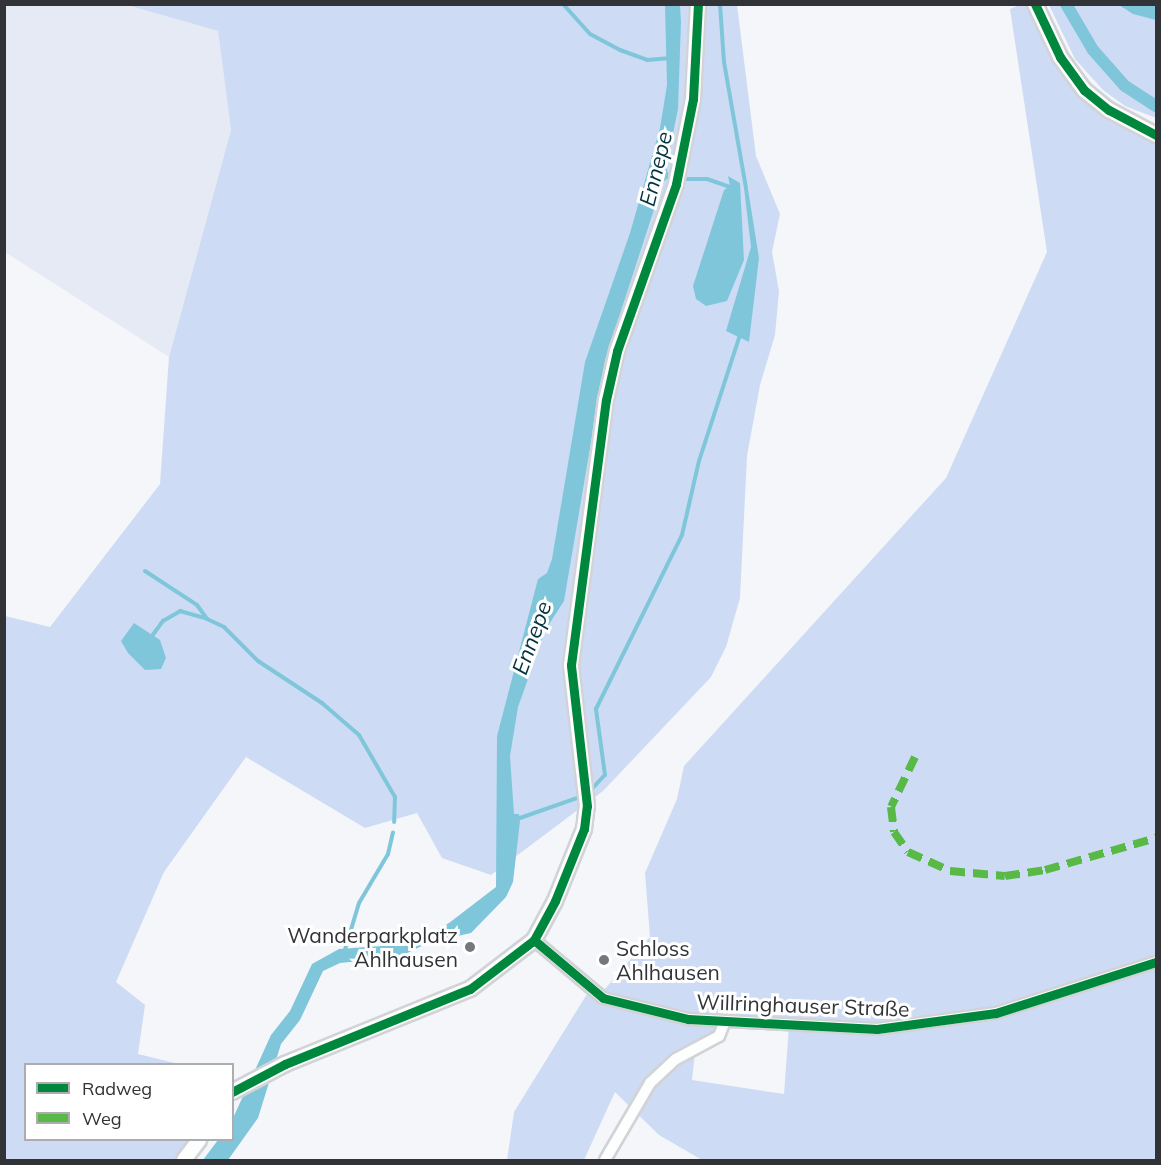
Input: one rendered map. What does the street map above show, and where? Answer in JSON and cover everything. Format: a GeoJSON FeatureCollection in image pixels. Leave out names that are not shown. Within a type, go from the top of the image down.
{"type":"FeatureCollection","features":[{"type":"Feature","properties":{"kind":"street"},"geometry":{"type":"LineString","coordinates":[[234,1091],[249,1080],[285,1064],[470,989],[534,940],[576,850],[587,806],[571,665],[606,400],[617,351],[677,178],[693,99],[698,4]]}},
{"type":"Feature","properties":{"kind":"street"},"geometry":{"type":"LineString","coordinates":[[1035,4],[1060,57],[1084,90],[1109,110],[1156,135]]}},
{"type":"Feature","properties":{"kind":"street","name":"Willringhauser Straße"},"geometry":{"type":"LineString","coordinates":[[534,940],[603,998],[688,1019],[877,1029],[929,1026],[996,1013],[1156,962]]}},
{"type":"Feature","properties":{"kind":"street"},"geometry":{"type":"LineString","coordinates":[[605,1161],[650,1083],[676,1059],[719,1036],[725,1021]]}},
{"type":"Feature","properties":{"kind":"street"},"geometry":{"type":"LineString","coordinates":[[184,1161],[198,1141]]}},
{"type":"Feature","properties":{"kind":"shaded area"},"geometry":{"type":"Polygon","coordinates":[[[4,5],[127,5],[218,31],[231,130],[169,357],[5,252],[4,5]]]}},
{"type":"Feature","properties":{"kind":"shaded area"},"geometry":{"type":"Polygon","coordinates":[[[127,5],[737,5],[756,156],[780,214],[772,252],[779,291],[775,335],[760,385],[747,456],[740,598],[726,647],[711,677],[603,791],[491,875],[442,858],[417,813],[365,828],[246,757],[164,872],[116,982],[145,1005],[138,1054],[175,1063],[24,1063],[24,1141],[187,1141],[185,1145],[174,1160],[5,1160],[5,616],[50,627],[160,484],[169,357],[231,130],[218,31],[127,5]]]}},
{"type":"Feature","properties":{"kind":"shaded area"},"geometry":{"type":"Polygon","coordinates":[[[1019,5],[1029,5],[1048,48],[1092,107],[1156,140],[1156,1160],[702,1160],[659,1135],[615,1092],[584,1160],[507,1160],[514,1112],[587,994],[604,990],[650,937],[645,873],[677,799],[684,766],[946,478],[1047,252],[1010,9],[1019,5]],[[731,1024],[695,1053],[692,1080],[784,1094],[789,1026],[731,1024]]]}},
{"type":"Feature","properties":{"kind":"shaded area"},"geometry":{"type":"Polygon","coordinates":[[[1049,5],[1156,5],[1156,118],[1125,106],[1103,90],[1075,59],[1049,5]]]}},
{"type":"Feature","properties":{"kind":"water","name":"Ennepe"},"geometry":{"type":"Polygon","coordinates":[[[665,5],[680,5],[678,109],[666,168],[670,177],[663,182],[605,360],[564,601],[546,629],[518,707],[510,756],[514,814],[519,814],[520,821],[513,882],[506,897],[471,933],[430,942],[399,957],[340,963],[323,971],[300,1020],[281,1044],[258,1118],[228,1160],[203,1160],[217,1141],[234,1141],[234,1116],[271,1035],[290,1011],[312,964],[339,949],[410,944],[449,923],[496,887],[497,736],[538,579],[547,573],[552,559],[585,362],[630,233],[660,128],[667,85],[665,5]]]}},
{"type":"Feature","properties":{"kind":"water"},"geometry":{"type":"Polygon","coordinates":[[[1119,5],[1156,5],[1156,20],[1133,14],[1119,5]]]}},
{"type":"Feature","properties":{"kind":"water"},"geometry":{"type":"Polygon","coordinates":[[[728,176],[740,183],[744,260],[727,301],[706,306],[696,299],[693,286],[724,190],[730,186],[728,176]]]}},
{"type":"Feature","properties":{"kind":"water"},"geometry":{"type":"Polygon","coordinates":[[[744,188],[748,189],[759,258],[749,342],[726,331],[751,247],[744,188]]]}},
{"type":"Feature","properties":{"kind":"water"},"geometry":{"type":"Polygon","coordinates":[[[134,623],[160,640],[166,658],[161,669],[145,670],[128,653],[121,641],[134,623]]]}},
{"type":"Feature","properties":{"kind":"waterway"},"geometry":{"type":"LineString","coordinates":[[563,4],[590,34],[620,50],[647,60],[671,58]]}},
{"type":"Feature","properties":{"kind":"waterway"},"geometry":{"type":"LineString","coordinates":[[720,4],[724,62],[746,188]]}},
{"type":"Feature","properties":{"kind":"waterway"},"geometry":{"type":"LineString","coordinates":[[1066,4],[1093,50],[1125,86],[1156,106]]}},
{"type":"Feature","properties":{"kind":"waterway"},"geometry":{"type":"LineString","coordinates":[[681,179],[707,179],[730,187]]}},
{"type":"Feature","properties":{"kind":"waterway"},"geometry":{"type":"LineString","coordinates":[[589,792],[605,775],[596,709],[682,535],[699,461],[740,335]]}},
{"type":"Feature","properties":{"kind":"waterway"},"geometry":{"type":"LineString","coordinates":[[145,571],[197,605],[207,619],[224,627],[258,661],[322,703],[359,735],[395,797],[394,822]]}},
{"type":"Feature","properties":{"kind":"waterway"},"geometry":{"type":"LineString","coordinates":[[152,636],[163,621],[180,611],[205,618]]}},
{"type":"Feature","properties":{"kind":"waterway"},"geometry":{"type":"LineString","coordinates":[[517,819],[583,796]]}},
{"type":"Feature","properties":{"kind":"waterway"},"geometry":{"type":"LineString","coordinates":[[344,953],[359,903],[388,854],[393,833]]}},
{"type":"Feature","properties":{"kind":"marked path"},"geometry":{"type":"LineString","coordinates":[[915,757],[891,807],[894,832],[908,852],[950,871],[1005,876],[1045,870],[1156,838]]}},
{"type":"Feature","properties":{"kind":"cycle path"},"geometry":{"type":"LineString","coordinates":[[234,1091],[285,1064],[470,989],[534,940],[555,901],[584,829],[587,806],[571,665],[606,400],[617,351],[676,184],[693,99],[698,4]]}},
{"type":"Feature","properties":{"kind":"cycle path"},"geometry":{"type":"LineString","coordinates":[[1035,4],[1060,57],[1084,90],[1109,110],[1156,135]]}},
{"type":"Feature","properties":{"kind":"cycle path"},"geometry":{"type":"LineString","coordinates":[[534,940],[603,998],[688,1019],[877,1029],[996,1013],[1156,962]]}},
{"type":"Feature","properties":{"kind":"place","name":"Wanderparkplatz Ahlhausen"},"geometry":{"type":"Point","coordinates":[470,947]}},
{"type":"Feature","properties":{"kind":"place","name":"Schloss Ahlhausen"},"geometry":{"type":"Point","coordinates":[604,960]}}]}
